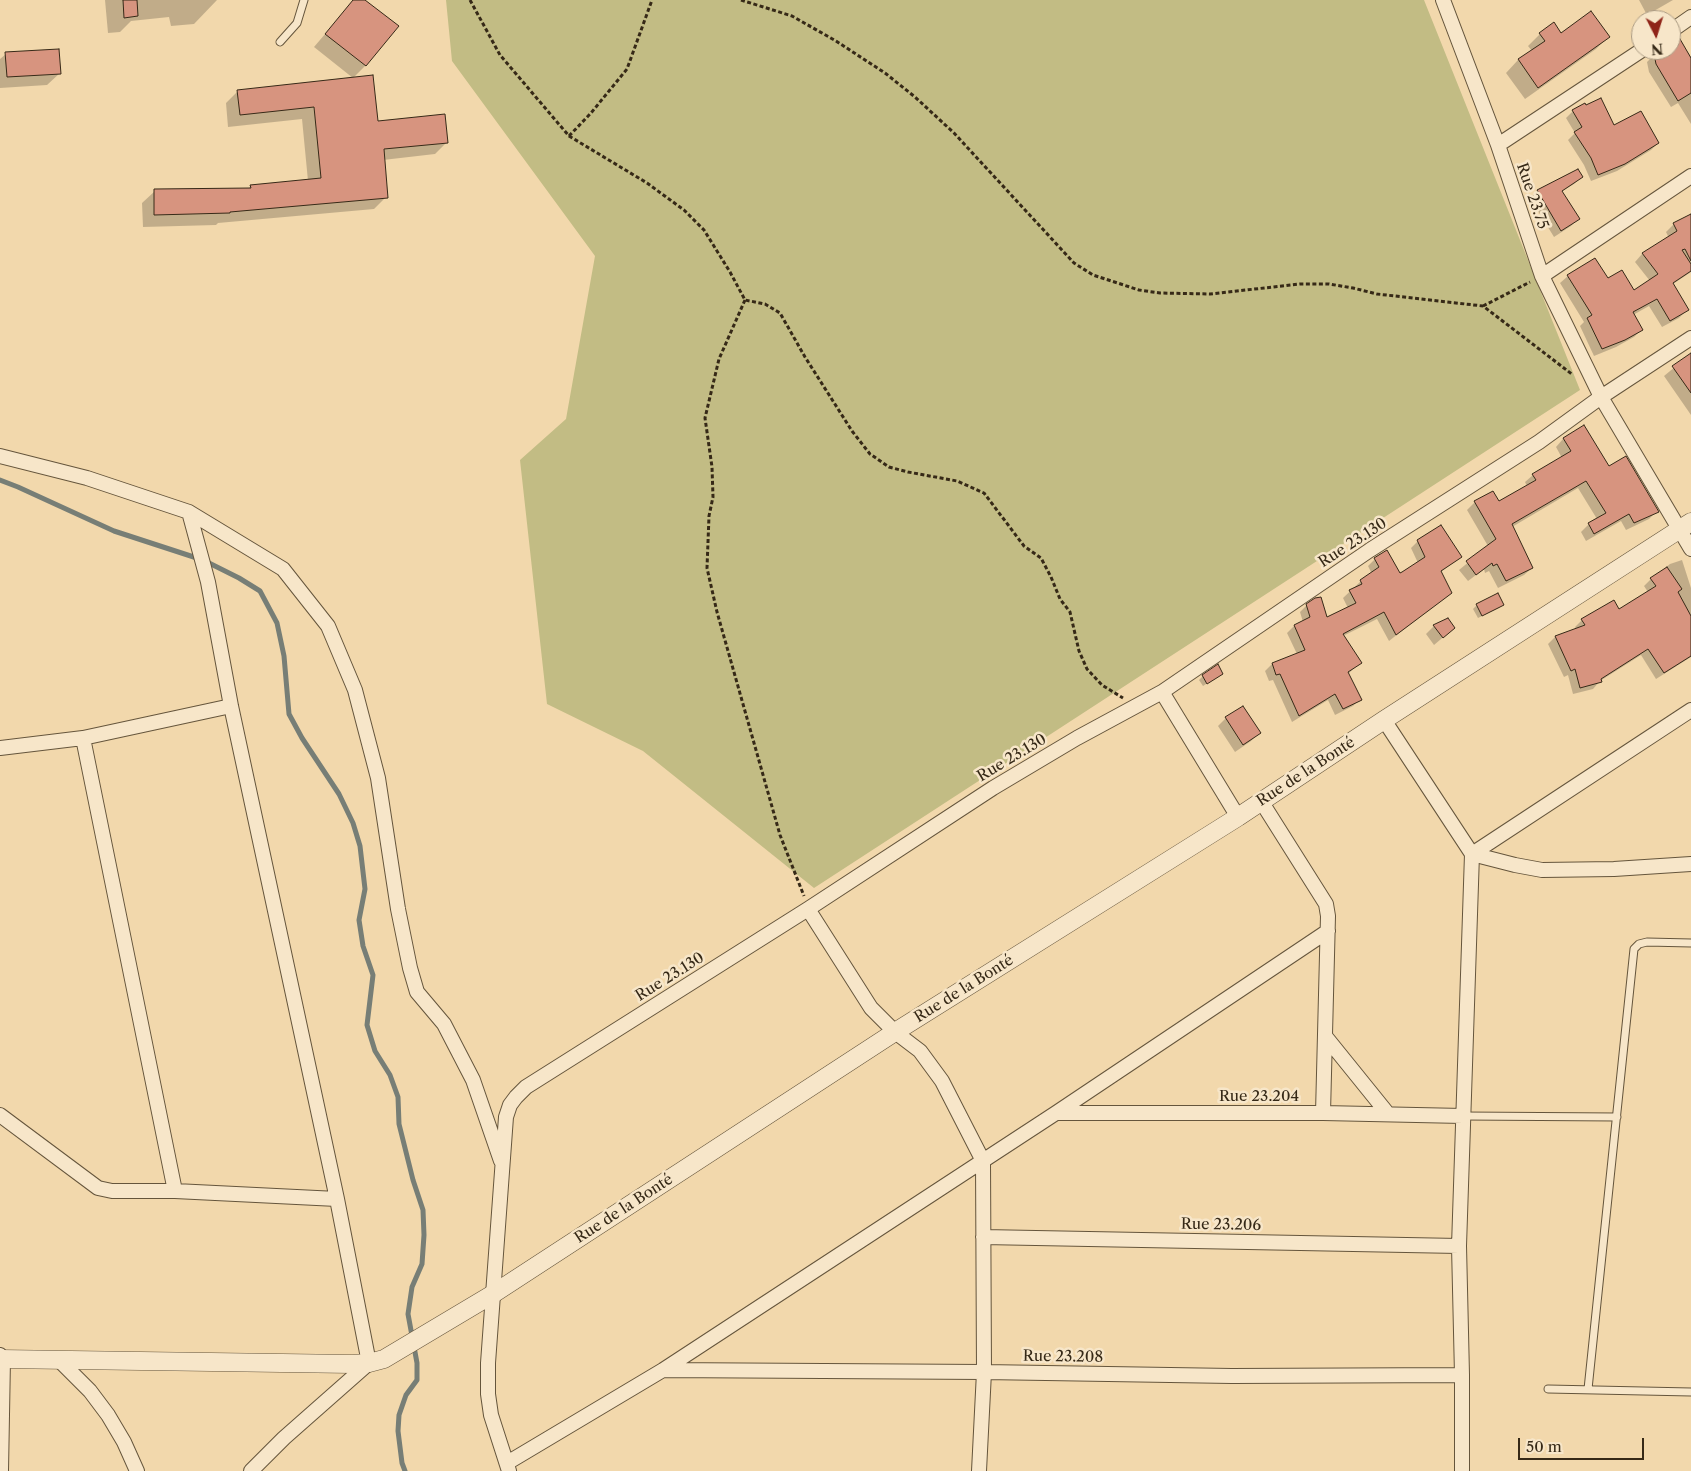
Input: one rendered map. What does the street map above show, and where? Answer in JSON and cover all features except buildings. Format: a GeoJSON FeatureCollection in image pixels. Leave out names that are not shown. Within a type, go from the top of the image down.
{"type":"FeatureCollection","features":[{"type":"Feature","properties":{"kind":"street","name":"Rue 23.75"},"geometry":{"type":"LineString","coordinates":[[1443,0],[1498,145],[1542,276],[1601,397],[1685,526],[1691,549]]}},
{"type":"Feature","properties":{"kind":"street"},"geometry":{"type":"LineString","coordinates":[[1498,145],[1631,57]]}},
{"type":"Feature","properties":{"kind":"street"},"geometry":{"type":"LineString","coordinates":[[1542,276],[1691,176]]}},
{"type":"Feature","properties":{"kind":"street","name":"Rue 23.130"},"geometry":{"type":"LineString","coordinates":[[508,1467],[491,1415],[488,1394],[488,1363],[506,1117],[510,1105],[526,1087],[808,909],[993,788],[1077,738],[1162,692],[1370,550],[1539,442],[1601,397],[1691,338]]}},
{"type":"Feature","properties":{"kind":"street"},"geometry":{"type":"LineString","coordinates":[[0,456],[86,478],[189,512],[283,569],[328,626],[355,690],[378,778],[398,909],[417,992],[444,1024],[473,1080],[503,1166]]}},
{"type":"Feature","properties":{"kind":"street"},"geometry":{"type":"LineString","coordinates":[[2,1471],[1,1357],[376,1361],[337,1199],[231,706],[208,582],[189,512]]}},
{"type":"Feature","properties":{"kind":"street","name":"Rue de la Bonté"},"geometry":{"type":"LineString","coordinates":[[251,1471],[284,1438],[376,1361],[493,1294],[895,1032],[1238,817],[1384,720],[1685,526]]}},
{"type":"Feature","properties":{"kind":"street"},"geometry":{"type":"LineString","coordinates":[[1162,692],[1238,817]]}},
{"type":"Feature","properties":{"kind":"street"},"geometry":{"type":"LineString","coordinates":[[0,748],[83,738],[231,706]]}},
{"type":"Feature","properties":{"kind":"street"},"geometry":{"type":"LineString","coordinates":[[1472,854],[1691,710]]}},
{"type":"Feature","properties":{"kind":"street"},"geometry":{"type":"LineString","coordinates":[[1384,720],[1472,854],[1459,1246],[1462,1471]]}},
{"type":"Feature","properties":{"kind":"street"},"geometry":{"type":"LineString","coordinates":[[83,738],[175,1192]]}},
{"type":"Feature","properties":{"kind":"street"},"geometry":{"type":"LineString","coordinates":[[1261,801],[1326,904],[1328,931],[1323,1113]]}},
{"type":"Feature","properties":{"kind":"street"},"geometry":{"type":"LineString","coordinates":[[1472,854],[1542,870],[1614,869],[1691,864]]}},
{"type":"Feature","properties":{"kind":"street"},"geometry":{"type":"LineString","coordinates":[[808,909],[871,1008],[895,1032],[920,1051],[942,1081],[983,1161],[984,1372],[979,1471]]}},
{"type":"Feature","properties":{"kind":"street"},"geometry":{"type":"LineString","coordinates":[[508,1467],[663,1370],[983,1161],[1328,931]]}},
{"type":"Feature","properties":{"kind":"street"},"geometry":{"type":"LineString","coordinates":[[1325,1036],[1388,1114]]}},
{"type":"Feature","properties":{"kind":"street","name":"Rue 23.204"},"geometry":{"type":"LineString","coordinates":[[1056,1113],[1323,1113],[1463,1116]]}},
{"type":"Feature","properties":{"kind":"street"},"geometry":{"type":"LineString","coordinates":[[0,1115],[98,1188],[337,1199]]}},
{"type":"Feature","properties":{"kind":"street","name":"Rue 23.206"},"geometry":{"type":"LineString","coordinates":[[983,1238],[1459,1246]]}},
{"type":"Feature","properties":{"kind":"street"},"geometry":{"type":"LineString","coordinates":[[58,1359],[90,1391],[108,1415],[138,1471]]}},
{"type":"Feature","properties":{"kind":"street","name":"Rue 23.208"},"geometry":{"type":"LineString","coordinates":[[663,1370],[1232,1376],[1462,1375]]}},
{"type":"Feature","properties":{"kind":"lane"},"geometry":{"type":"LineString","coordinates":[[280,42],[297,23],[304,0]]}},
{"type":"Feature","properties":{"kind":"lane"},"geometry":{"type":"LineString","coordinates":[[1588,1389],[1634,949],[1639,944],[1647,942],[1691,943]]}},
{"type":"Feature","properties":{"kind":"lane"},"geometry":{"type":"LineString","coordinates":[[1463,1116],[1617,1117]]}},
{"type":"Feature","properties":{"kind":"lane"},"geometry":{"type":"LineString","coordinates":[[1548,1389],[1691,1392]]}},
{"type":"Feature","properties":{"kind":"path"},"geometry":{"type":"LineString","coordinates":[[470,0],[500,55],[569,136],[647,183],[684,210],[704,230],[745,300]]}},
{"type":"Feature","properties":{"kind":"path"},"geometry":{"type":"LineString","coordinates":[[569,136],[591,113],[627,69],[652,0]]}},
{"type":"Feature","properties":{"kind":"path"},"geometry":{"type":"LineString","coordinates":[[741,0],[792,16],[836,40],[915,97],[954,133],[1074,264],[1093,275],[1139,290],[1160,293],[1210,294],[1300,284],[1329,284],[1378,294],[1483,306],[1578,379]]}},
{"type":"Feature","properties":{"kind":"path"},"geometry":{"type":"LineString","coordinates":[[1483,306],[1542,276]]}},
{"type":"Feature","properties":{"kind":"path"},"geometry":{"type":"LineString","coordinates":[[745,300],[765,304],[780,313],[852,431],[870,454],[889,467],[957,481],[984,493],[1024,546],[1041,558],[1060,599],[1070,612],[1078,651],[1087,669],[1102,685],[1136,706]]}},
{"type":"Feature","properties":{"kind":"path"},"geometry":{"type":"LineString","coordinates":[[745,300],[719,359],[705,418],[712,467],[713,496],[709,516],[707,568],[717,612],[780,835],[794,867],[808,909]]}},
{"type":"Feature","properties":{"kind":"shaded area"},"geometry":{"type":"Polygon","coordinates":[[[446,0],[1424,0],[1580,390],[814,888],[643,751],[547,704],[520,460],[566,419],[595,256],[452,61],[446,0]]]}},
{"type":"Feature","properties":{"kind":"waterway"},"geometry":{"type":"LineString","coordinates":[[0,480],[114,531],[203,560],[239,578],[260,591],[277,623],[284,656],[289,714],[302,738],[339,794],[353,823],[360,846],[365,889],[359,920],[363,946],[373,975],[367,1025],[375,1051],[390,1075],[398,1097],[399,1124],[413,1180],[423,1210],[422,1264],[412,1287],[408,1314],[417,1363],[417,1380],[406,1395],[399,1415],[398,1431],[402,1463],[405,1471]]}}]}
